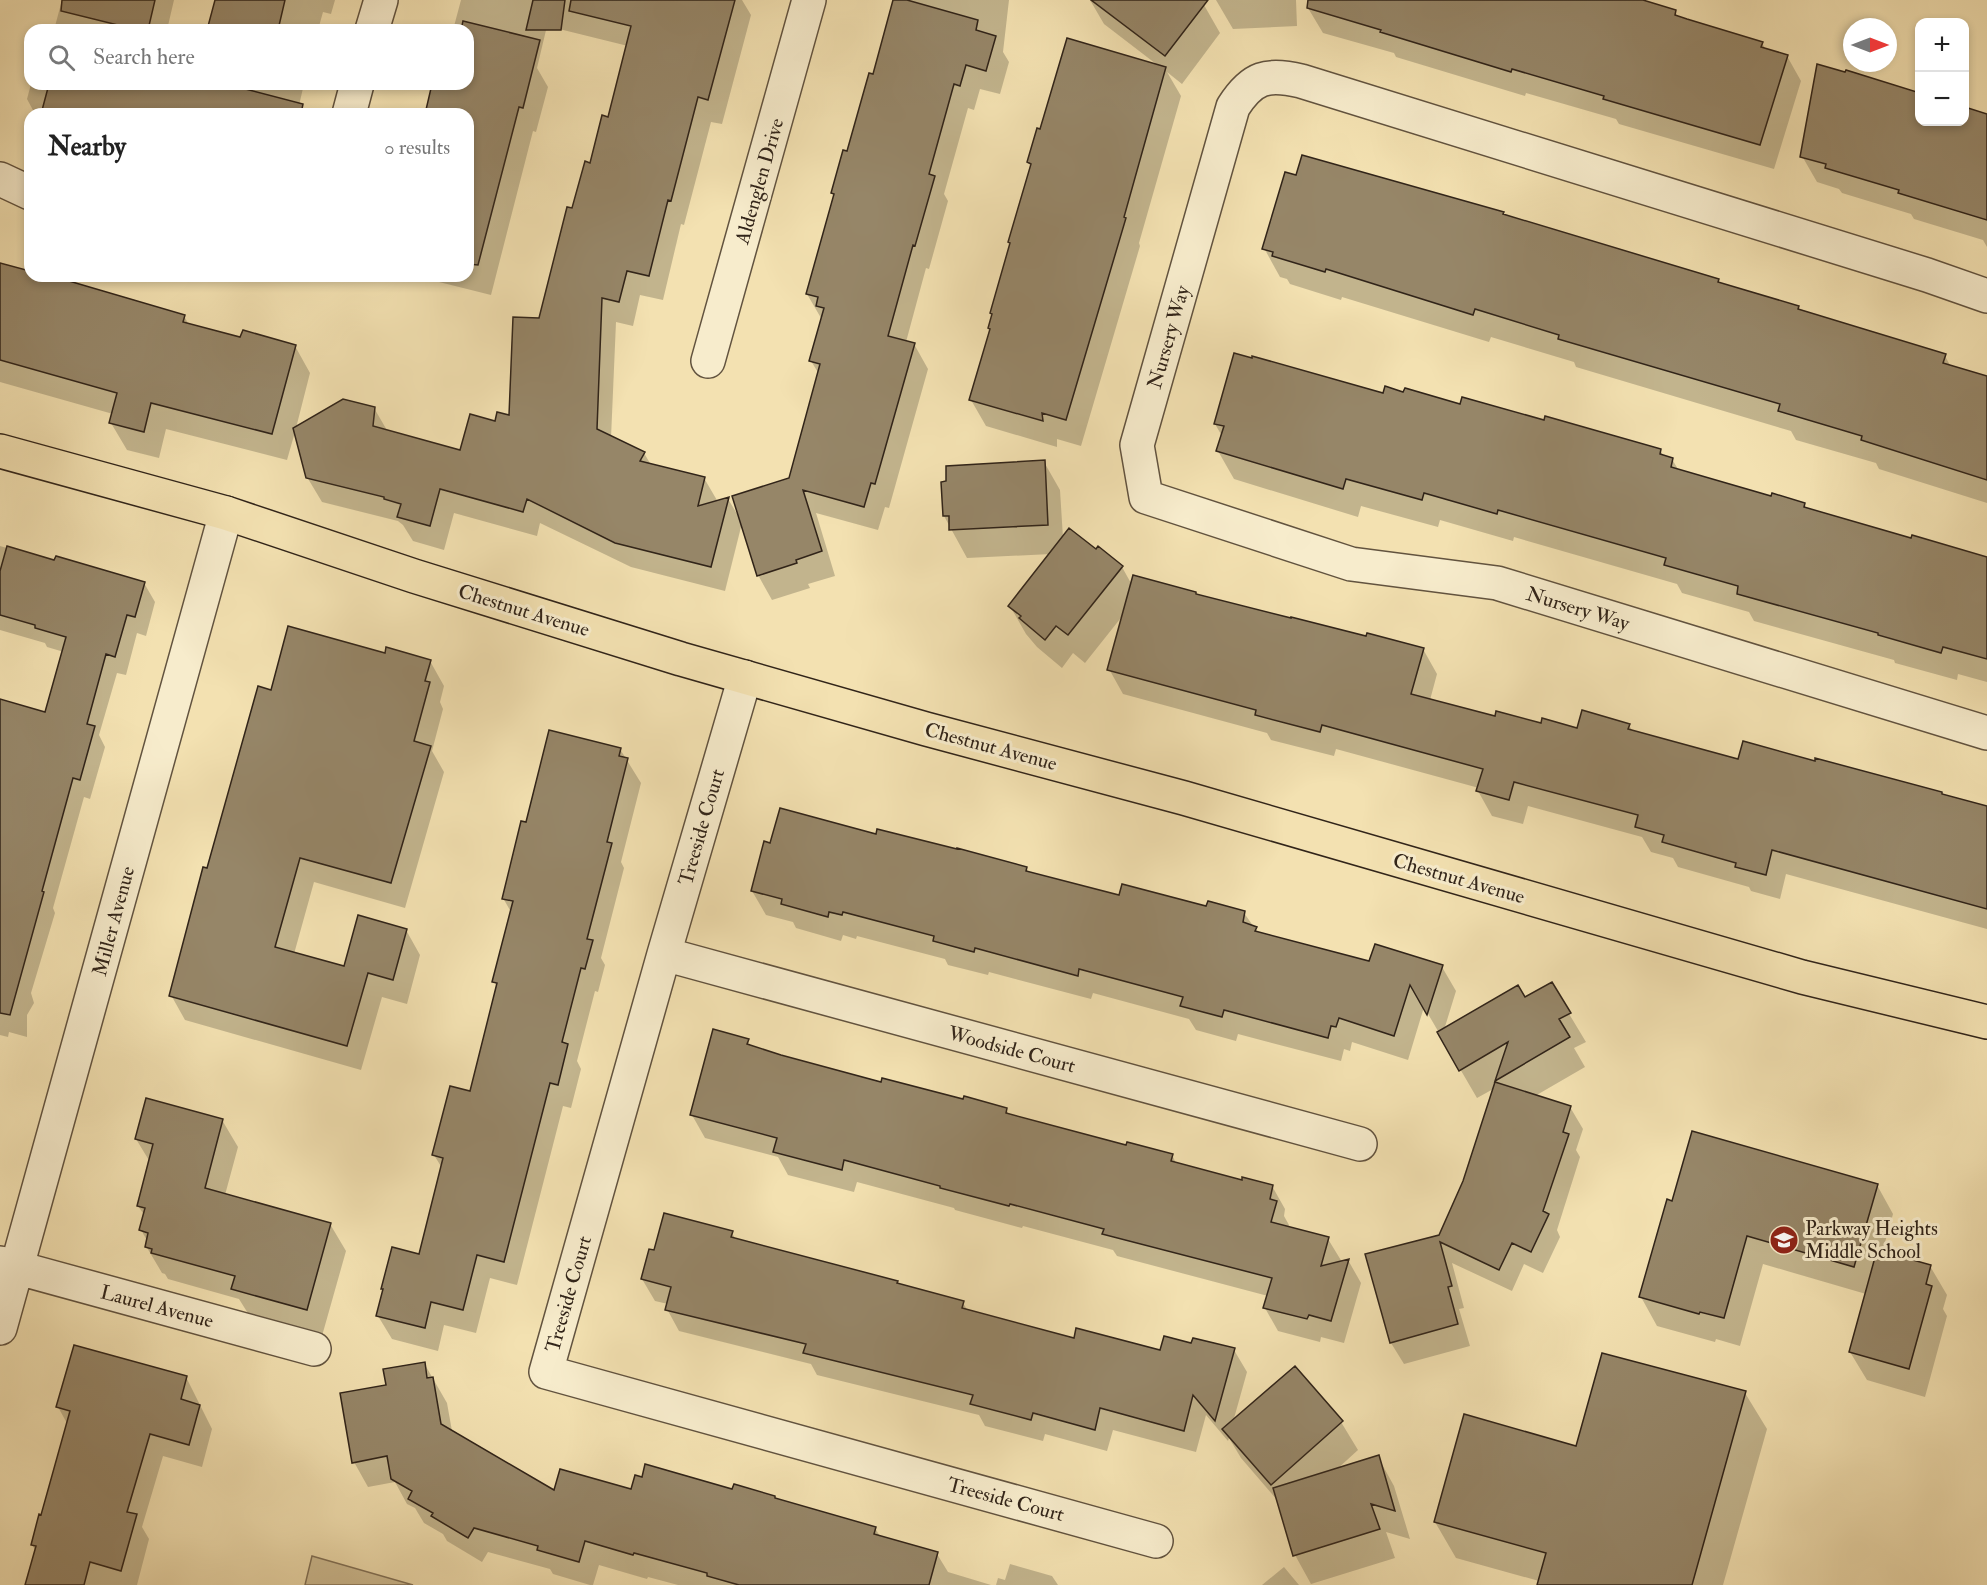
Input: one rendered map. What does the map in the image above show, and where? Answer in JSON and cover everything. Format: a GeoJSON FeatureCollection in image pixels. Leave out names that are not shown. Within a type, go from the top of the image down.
{"type":"FeatureCollection","features":[{"type":"Feature","properties":{"kind":"main road","name":"Chestnut Avenue"},"geometry":{"type":"LineString","coordinates":[[0,451],[226,513],[414,576],[745,677],[926,729],[1184,798],[1802,977],[1987,1022]]}},
{"type":"Feature","properties":{"kind":"street"},"geometry":{"type":"LineString","coordinates":[[374,24],[381,0]]}},
{"type":"Feature","properties":{"kind":"street","name":"Aldenglen Drive"},"geometry":{"type":"LineString","coordinates":[[708,361],[809,0]]}},
{"type":"Feature","properties":{"kind":"street","name":"Nursery Way"},"geometry":{"type":"LineString","coordinates":[[1987,296],[1905,268],[1301,81],[1280,76],[1257,80],[1242,93],[1233,107],[1137,445],[1146,497],[1351,564],[1497,583],[1987,734]]}},
{"type":"Feature","properties":{"kind":"street"},"geometry":{"type":"LineString","coordinates":[[351,108],[355,90]]}},
{"type":"Feature","properties":{"kind":"street"},"geometry":{"type":"LineString","coordinates":[[0,179],[24,190]]}},
{"type":"Feature","properties":{"kind":"street","name":"Miller Avenue"},"geometry":{"type":"LineString","coordinates":[[0,1328],[9,1265],[226,513]]}},
{"type":"Feature","properties":{"kind":"street","name":"Treeside Court"},"geometry":{"type":"LineString","coordinates":[[745,677],[546,1372],[1156,1541]]}},
{"type":"Feature","properties":{"kind":"street","name":"Woodside Court"},"geometry":{"type":"LineString","coordinates":[[664,954],[1360,1144]]}},
{"type":"Feature","properties":{"kind":"street","name":"Laurel Avenue"},"geometry":{"type":"LineString","coordinates":[[9,1265],[315,1349]]}},
{"type":"Feature","properties":{"kind":"shaded area"},"geometry":{"type":"Polygon","coordinates":[[[312,1556],[413,1585],[305,1585],[312,1556]]]}},
{"type":"Feature","properties":{"kind":"building"},"geometry":{"type":"Polygon","coordinates":[[[62,0],[155,0],[149,24],[114,24],[61,11],[62,0]]]}},
{"type":"Feature","properties":{"kind":"building"},"geometry":{"type":"Polygon","coordinates":[[[215,0],[285,0],[279,24],[209,24],[215,0]]]}},
{"type":"Feature","properties":{"kind":"building"},"geometry":{"type":"Polygon","coordinates":[[[533,0],[565,0],[561,30],[526,30],[533,0]]]}},
{"type":"Feature","properties":{"kind":"building"},"geometry":{"type":"Polygon","coordinates":[[[571,0],[735,0],[708,100],[698,97],[649,276],[627,271],[619,302],[602,298],[597,429],[645,452],[640,461],[705,477],[698,506],[729,497],[711,567],[615,543],[527,499],[523,512],[440,489],[430,526],[397,517],[401,504],[384,499],[384,497],[306,478],[293,428],[343,399],[375,407],[373,426],[460,450],[470,414],[495,421],[497,412],[509,415],[513,317],[539,318],[567,207],[572,208],[585,161],[590,163],[602,115],[608,117],[631,26],[569,11],[571,0]]]}},
{"type":"Feature","properties":{"kind":"building"},"geometry":{"type":"Polygon","coordinates":[[[893,0],[907,0],[978,20],[976,30],[996,36],[986,71],[966,65],[960,86],[954,84],[929,174],[935,176],[888,336],[915,343],[875,484],[871,483],[864,507],[803,490],[822,551],[796,560],[797,563],[757,576],[732,496],[789,478],[820,364],[809,361],[824,308],[816,306],[818,297],[806,294],[834,194],[831,193],[843,150],[847,151],[869,73],[873,74],[893,0]]]}},
{"type":"Feature","properties":{"kind":"building"},"geometry":{"type":"Polygon","coordinates":[[[1091,0],[1208,0],[1165,56],[1091,0]]]}},
{"type":"Feature","properties":{"kind":"building"},"geometry":{"type":"Polygon","coordinates":[[[1308,0],[1643,0],[1676,10],[1675,15],[1763,42],[1761,47],[1788,55],[1760,145],[1603,99],[1604,96],[1512,69],[1511,72],[1380,32],[1381,30],[1307,8],[1308,0]]]}},
{"type":"Feature","properties":{"kind":"building"},"geometry":{"type":"Polygon","coordinates":[[[463,21],[540,40],[523,108],[519,107],[478,265],[474,265],[474,108],[426,108],[431,90],[474,90],[474,24],[462,24],[463,21]]]}},
{"type":"Feature","properties":{"kind":"building"},"geometry":{"type":"Polygon","coordinates":[[[1067,38],[1166,67],[1124,217],[1126,218],[1066,420],[1042,413],[1043,421],[969,400],[990,329],[988,328],[992,314],[990,313],[1010,243],[1008,242],[1031,164],[1027,162],[1037,128],[1040,129],[1067,38]]]}},
{"type":"Feature","properties":{"kind":"building"},"geometry":{"type":"Polygon","coordinates":[[[1817,64],[1843,72],[1852,72],[1915,91],[1915,126],[1969,126],[1969,108],[1987,114],[1987,220],[1898,193],[1899,190],[1825,168],[1826,164],[1800,157],[1817,64]]]}},
{"type":"Feature","properties":{"kind":"building"},"geometry":{"type":"Polygon","coordinates":[[[47,90],[249,90],[303,104],[302,108],[43,108],[47,90]]]}},
{"type":"Feature","properties":{"kind":"building"},"geometry":{"type":"Polygon","coordinates":[[[1302,155],[1504,212],[1503,214],[1719,279],[1718,282],[1799,306],[1798,309],[1946,354],[1943,363],[1987,376],[1987,480],[1861,440],[1862,436],[1778,411],[1780,404],[1558,339],[1559,335],[1475,309],[1473,315],[1326,269],[1325,272],[1272,256],[1273,252],[1262,249],[1285,172],[1296,175],[1302,155]]]}},
{"type":"Feature","properties":{"kind":"building"},"geometry":{"type":"Polygon","coordinates":[[[0,263],[24,269],[24,282],[72,282],[185,315],[183,322],[240,337],[243,330],[296,345],[272,434],[151,403],[144,432],[109,423],[117,393],[0,360],[0,263]]]}},
{"type":"Feature","properties":{"kind":"building"},"geometry":{"type":"Polygon","coordinates":[[[1234,353],[1383,393],[1385,386],[1403,392],[1405,388],[1460,404],[1462,397],[1544,420],[1545,416],[1661,449],[1660,454],[1673,458],[1671,467],[1771,496],[1772,493],[1805,503],[1804,507],[1987,557],[1987,659],[1943,647],[1941,653],[1737,594],[1738,586],[1664,565],[1666,558],[1498,510],[1497,514],[1424,493],[1422,500],[1346,479],[1343,489],[1216,451],[1224,426],[1214,424],[1234,353]]]}},
{"type":"Feature","properties":{"kind":"building"},"geometry":{"type":"Polygon","coordinates":[[[1045,460],[1048,525],[949,530],[949,516],[943,516],[941,482],[946,481],[946,466],[1045,460]]]}},
{"type":"Feature","properties":{"kind":"building"},"geometry":{"type":"Polygon","coordinates":[[[1069,528],[1096,549],[1098,546],[1123,566],[1068,635],[1056,626],[1045,640],[1008,606],[1069,528]]]}},
{"type":"Feature","properties":{"kind":"building"},"geometry":{"type":"Polygon","coordinates":[[[7,546],[54,560],[56,556],[145,582],[135,617],[127,615],[115,657],[106,654],[87,724],[95,726],[80,780],[73,778],[10,1015],[0,1013],[0,699],[45,712],[66,637],[0,615],[0,571],[7,546]]]}},
{"type":"Feature","properties":{"kind":"building"},"geometry":{"type":"Polygon","coordinates":[[[1133,575],[1291,618],[1366,636],[1367,633],[1424,648],[1411,694],[1495,716],[1496,711],[1541,723],[1542,718],[1577,728],[1582,710],[1630,724],[1628,729],[1738,759],[1743,741],[1815,761],[1815,758],[1987,806],[1987,909],[1772,850],[1766,875],[1735,867],[1736,863],[1662,842],[1664,835],[1635,827],[1638,815],[1514,782],[1509,800],[1476,791],[1483,769],[1322,725],[1320,732],[1255,715],[1256,710],[1107,670],[1133,575]]]}},
{"type":"Feature","properties":{"kind":"building"},"geometry":{"type":"Polygon","coordinates":[[[288,626],[385,653],[386,647],[431,660],[425,681],[430,682],[414,741],[431,746],[391,883],[300,858],[275,947],[344,966],[358,915],[407,929],[393,980],[368,973],[347,1046],[169,996],[203,867],[207,868],[258,686],[271,690],[288,626]]]}},
{"type":"Feature","properties":{"kind":"building"},"geometry":{"type":"Polygon","coordinates":[[[549,730],[621,748],[619,756],[628,758],[607,842],[612,843],[587,939],[593,940],[585,969],[581,968],[562,1042],[568,1044],[558,1085],[550,1083],[504,1262],[477,1255],[463,1310],[431,1302],[425,1328],[376,1316],[392,1247],[419,1254],[443,1158],[432,1155],[450,1086],[470,1091],[497,983],[492,982],[513,901],[502,899],[521,821],[526,822],[549,730]]]}},
{"type":"Feature","properties":{"kind":"building"},"geometry":{"type":"Polygon","coordinates":[[[780,808],[876,834],[877,829],[957,848],[1027,867],[1026,871],[1119,895],[1122,884],[1206,906],[1208,901],[1245,911],[1243,922],[1257,927],[1255,931],[1369,961],[1375,944],[1443,965],[1427,1015],[1410,985],[1394,1036],[1339,1018],[1336,1027],[1331,1026],[1328,1038],[1224,1010],[1222,1017],[1180,1006],[1183,997],[1079,969],[1078,976],[975,948],[974,952],[933,941],[934,936],[843,912],[842,915],[829,912],[828,917],[781,904],[782,899],[751,891],[764,841],[770,843],[780,808]]]}},
{"type":"Feature","properties":{"kind":"building"},"geometry":{"type":"Polygon","coordinates":[[[1552,982],[1571,1013],[1559,1019],[1570,1037],[1495,1081],[1508,1042],[1459,1071],[1437,1032],[1518,985],[1525,997],[1552,982]]]}},
{"type":"Feature","properties":{"kind":"building"},"geometry":{"type":"Polygon","coordinates":[[[713,1029],[749,1039],[747,1044],[781,1055],[881,1082],[882,1078],[963,1099],[964,1096],[1007,1108],[1006,1113],[1126,1145],[1127,1142],[1173,1154],[1171,1161],[1242,1180],[1242,1177],[1273,1185],[1270,1199],[1277,1201],[1271,1222],[1329,1237],[1321,1266],[1349,1259],[1331,1321],[1309,1315],[1307,1319],[1263,1308],[1272,1278],[1102,1234],[1104,1229],[940,1188],[940,1186],[844,1160],[842,1170],[773,1152],[777,1138],[690,1115],[713,1029]]]}},
{"type":"Feature","properties":{"kind":"building"},"geometry":{"type":"Polygon","coordinates":[[[1495,1082],[1571,1106],[1563,1132],[1569,1134],[1543,1211],[1549,1214],[1531,1252],[1512,1243],[1499,1270],[1440,1242],[1452,1286],[1448,1287],[1458,1324],[1390,1343],[1365,1254],[1439,1235],[1463,1181],[1495,1082]]]}},
{"type":"Feature","properties":{"kind":"building"},"geometry":{"type":"Polygon","coordinates":[[[146,1098],[223,1119],[205,1188],[331,1223],[307,1310],[231,1289],[235,1276],[151,1253],[152,1249],[145,1247],[148,1233],[139,1230],[145,1208],[137,1206],[153,1144],[135,1139],[146,1098]]]}},
{"type":"Feature","properties":{"kind":"building"},"geometry":{"type":"Polygon","coordinates":[[[1692,1131],[1878,1184],[1854,1267],[1747,1236],[1724,1318],[1700,1312],[1699,1314],[1639,1297],[1667,1199],[1672,1201],[1692,1131]]]}},
{"type":"Feature","properties":{"kind":"building"},"geometry":{"type":"Polygon","coordinates":[[[664,1213],[733,1231],[731,1237],[898,1281],[897,1283],[964,1301],[962,1308],[1074,1338],[1076,1328],[1160,1350],[1164,1336],[1191,1343],[1193,1338],[1235,1348],[1215,1421],[1193,1395],[1184,1431],[1100,1408],[1095,1430],[1033,1413],[1031,1420],[970,1404],[973,1395],[803,1353],[806,1344],[665,1310],[671,1287],[641,1279],[649,1249],[654,1250],[664,1213]]]}},
{"type":"Feature","properties":{"kind":"building"},"geometry":{"type":"Polygon","coordinates":[[[1877,1250],[1931,1265],[1926,1284],[1932,1286],[1909,1369],[1849,1352],[1877,1250]]]}},
{"type":"Feature","properties":{"kind":"building"},"geometry":{"type":"Polygon","coordinates":[[[74,1345],[187,1376],[181,1399],[200,1405],[189,1445],[150,1434],[127,1512],[137,1514],[121,1571],[90,1562],[84,1585],[25,1585],[36,1546],[31,1545],[39,1514],[41,1515],[70,1411],[56,1407],[74,1345]]]}},
{"type":"Feature","properties":{"kind":"building"},"geometry":{"type":"Polygon","coordinates":[[[1602,1353],[1746,1391],[1692,1585],[1537,1585],[1546,1553],[1434,1522],[1464,1414],[1576,1446],[1602,1353]]]}},
{"type":"Feature","properties":{"kind":"building"},"geometry":{"type":"Polygon","coordinates":[[[425,1362],[427,1378],[433,1377],[441,1424],[554,1490],[560,1469],[631,1489],[635,1475],[642,1477],[645,1464],[732,1489],[734,1484],[876,1527],[874,1534],[938,1552],[929,1585],[739,1585],[707,1576],[707,1573],[585,1541],[579,1562],[537,1550],[538,1546],[474,1528],[468,1538],[431,1516],[433,1513],[408,1499],[412,1491],[391,1479],[387,1456],[352,1463],[340,1393],[386,1385],[383,1369],[425,1362]]]}},
{"type":"Feature","properties":{"kind":"building"},"geometry":{"type":"Polygon","coordinates":[[[1295,1366],[1343,1421],[1271,1485],[1222,1429],[1295,1366]]]}},
{"type":"Feature","properties":{"kind":"building"},"geometry":{"type":"Polygon","coordinates":[[[1379,1455],[1395,1511],[1371,1504],[1380,1529],[1293,1556],[1273,1488],[1379,1455]]]}},
{"type":"Feature","properties":{"kind":"place","name":"Parkway Heights Middle School"},"geometry":{"type":"Point","coordinates":[1784,1240]}}]}
